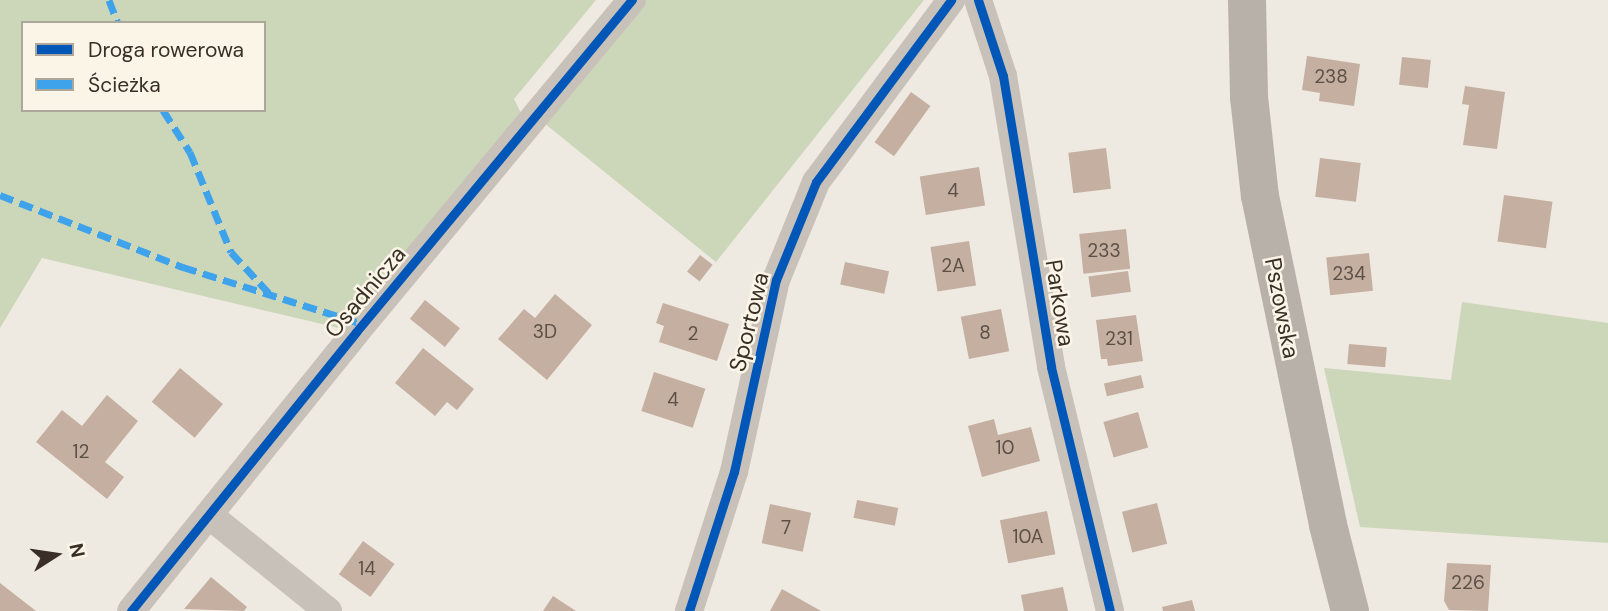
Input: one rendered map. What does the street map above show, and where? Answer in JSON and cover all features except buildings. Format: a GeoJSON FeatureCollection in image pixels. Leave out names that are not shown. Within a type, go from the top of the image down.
{"type":"FeatureCollection","features":[{"type":"Feature","properties":{"kind":"main road","name":"Pszowska"},"geometry":{"type":"LineString","coordinates":[[1247,0],[1249,97],[1260,196],[1317,471],[1350,611]]}},
{"type":"Feature","properties":{"kind":"street","name":"Osadnicza"},"geometry":{"type":"LineString","coordinates":[[131,611],[632,0]]}},
{"type":"Feature","properties":{"kind":"street","name":"Sportowa"},"geometry":{"type":"LineString","coordinates":[[689,611],[734,472],[776,281],[816,183],[951,0]]}},
{"type":"Feature","properties":{"kind":"street","name":"Parkowa"},"geometry":{"type":"LineString","coordinates":[[978,0],[1003,76],[1051,367],[1110,611]]}},
{"type":"Feature","properties":{"kind":"street"},"geometry":{"type":"LineString","coordinates":[[209,515],[328,611]]}},
{"type":"Feature","properties":{"kind":"green space"},"geometry":{"type":"Polygon","coordinates":[[[0,0],[596,0],[514,99],[522,115],[356,332],[42,258],[0,328],[0,0]]]}},
{"type":"Feature","properties":{"kind":"green space"},"geometry":{"type":"Polygon","coordinates":[[[646,0],[924,0],[716,262],[544,123],[646,0]]]}},
{"type":"Feature","properties":{"kind":"green space"},"geometry":{"type":"Polygon","coordinates":[[[1462,302],[1608,323],[1608,543],[1360,527],[1324,368],[1451,380],[1462,302]]]}},
{"type":"Feature","properties":{"kind":"marked path"},"geometry":{"type":"LineString","coordinates":[[109,0],[117,21]]}},
{"type":"Feature","properties":{"kind":"marked path"},"geometry":{"type":"LineString","coordinates":[[164,112],[190,152],[231,252],[269,293]]}},
{"type":"Feature","properties":{"kind":"marked path"},"geometry":{"type":"LineString","coordinates":[[0,195],[183,267],[363,324]]}},
{"type":"Feature","properties":{"kind":"cycle path"},"geometry":{"type":"LineString","coordinates":[[131,611],[356,332],[632,0]]}},
{"type":"Feature","properties":{"kind":"cycle path"},"geometry":{"type":"LineString","coordinates":[[689,611],[734,472],[776,280],[816,182],[951,0]]}},
{"type":"Feature","properties":{"kind":"cycle path"},"geometry":{"type":"LineString","coordinates":[[978,0],[1003,76],[1051,367],[1110,611]]}}]}
